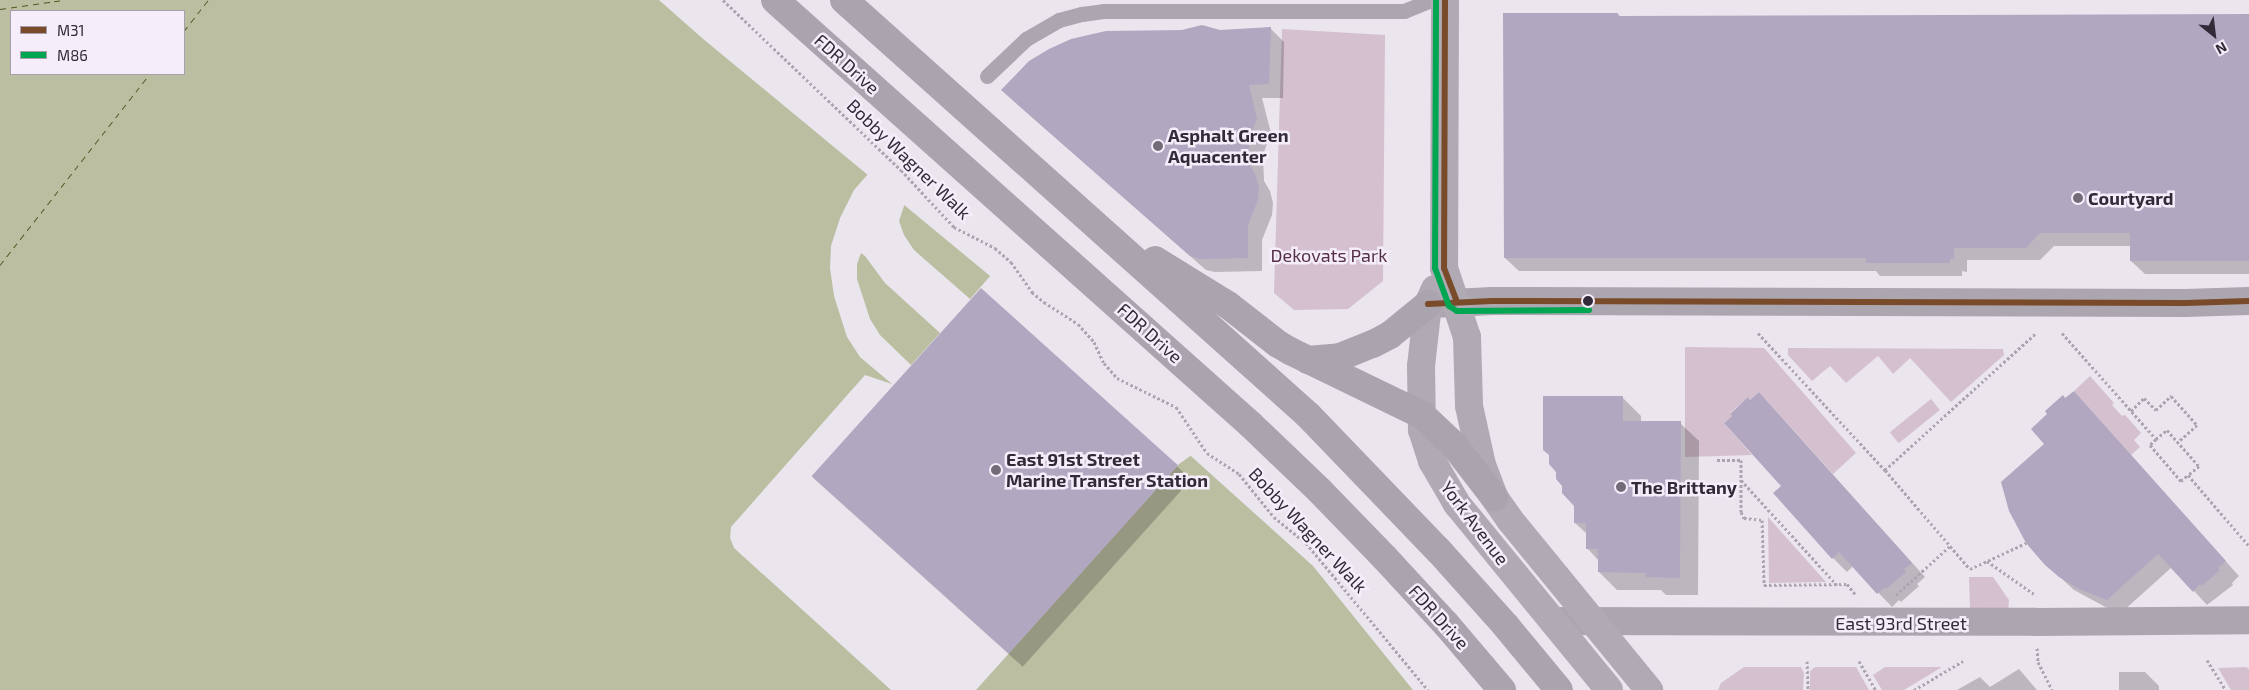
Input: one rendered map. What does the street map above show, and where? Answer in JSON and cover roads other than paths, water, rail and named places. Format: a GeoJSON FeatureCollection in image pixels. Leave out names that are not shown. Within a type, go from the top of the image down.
{"type":"FeatureCollection","features":[{"type":"Feature","properties":{"kind":"highway","name":"FDR Drive"},"geometry":{"type":"LineString","coordinates":[[775,0],[1186,365],[1265,438],[1386,558],[1446,624],[1502,690]]}},
{"type":"Feature","properties":{"kind":"highway"},"geometry":{"type":"LineString","coordinates":[[844,0],[1287,396],[1375,483],[1500,619],[1559,690]]}},
{"type":"Feature","properties":{"kind":"highway"},"geometry":{"type":"LineString","coordinates":[[1094,222],[1228,304],[1278,344],[1307,360],[1422,414],[1454,445],[1494,497]]}},
{"type":"Feature","properties":{"kind":"highway"},"geometry":{"type":"LineString","coordinates":[[1307,360],[1340,357],[1373,344],[1390,335],[1428,304]]}},
{"type":"Feature","properties":{"kind":"main road","name":"York Avenue"},"geometry":{"type":"LineString","coordinates":[[1446,0],[1444,268],[1457,302],[1467,337],[1469,406],[1475,440],[1494,497],[1527,542],[1591,621]]}},
{"type":"Feature","properties":{"kind":"main road","name":"York Avenue"},"geometry":{"type":"LineString","coordinates":[[1444,268],[1428,304],[1423,338],[1422,430],[1427,448],[1443,483],[1457,504],[1553,621]]}},
{"type":"Feature","properties":{"kind":"main road"},"geometry":{"type":"LineString","coordinates":[[1553,621],[1609,690]]}},
{"type":"Feature","properties":{"kind":"main road"},"geometry":{"type":"LineString","coordinates":[[1591,621],[1648,690]]}},
{"type":"Feature","properties":{"kind":"street"},"geometry":{"type":"LineString","coordinates":[[1428,304],[1457,302],[2185,303],[2249,301]]}},
{"type":"Feature","properties":{"kind":"street","name":"East 93rd Street"},"geometry":{"type":"LineString","coordinates":[[1553,621],[2018,622],[2249,620]]}},
{"type":"Feature","properties":{"kind":"lane"},"geometry":{"type":"LineString","coordinates":[[986,76],[1016,47],[1037,32],[1058,20],[1087,13],[1404,11],[1431,0]]}},
{"type":"Feature","properties":{"kind":"place","name":"Asphalt Green Aquacenter"},"geometry":{"type":"Point","coordinates":[1158,146]}},
{"type":"Feature","properties":{"kind":"place","name":"Courtyard"},"geometry":{"type":"Point","coordinates":[2078,198]}},
{"type":"Feature","properties":{"kind":"place","name":"East 91st Street Marine Transfer Station"},"geometry":{"type":"Point","coordinates":[996,470]}},
{"type":"Feature","properties":{"kind":"place","name":"The Brittany"},"geometry":{"type":"Point","coordinates":[1621,487]}},
{"type":"Feature","properties":{"kind":"park label","name":"Dekovats Park"},"geometry":{"type":"Point","coordinates":[1329,255]}}]}
